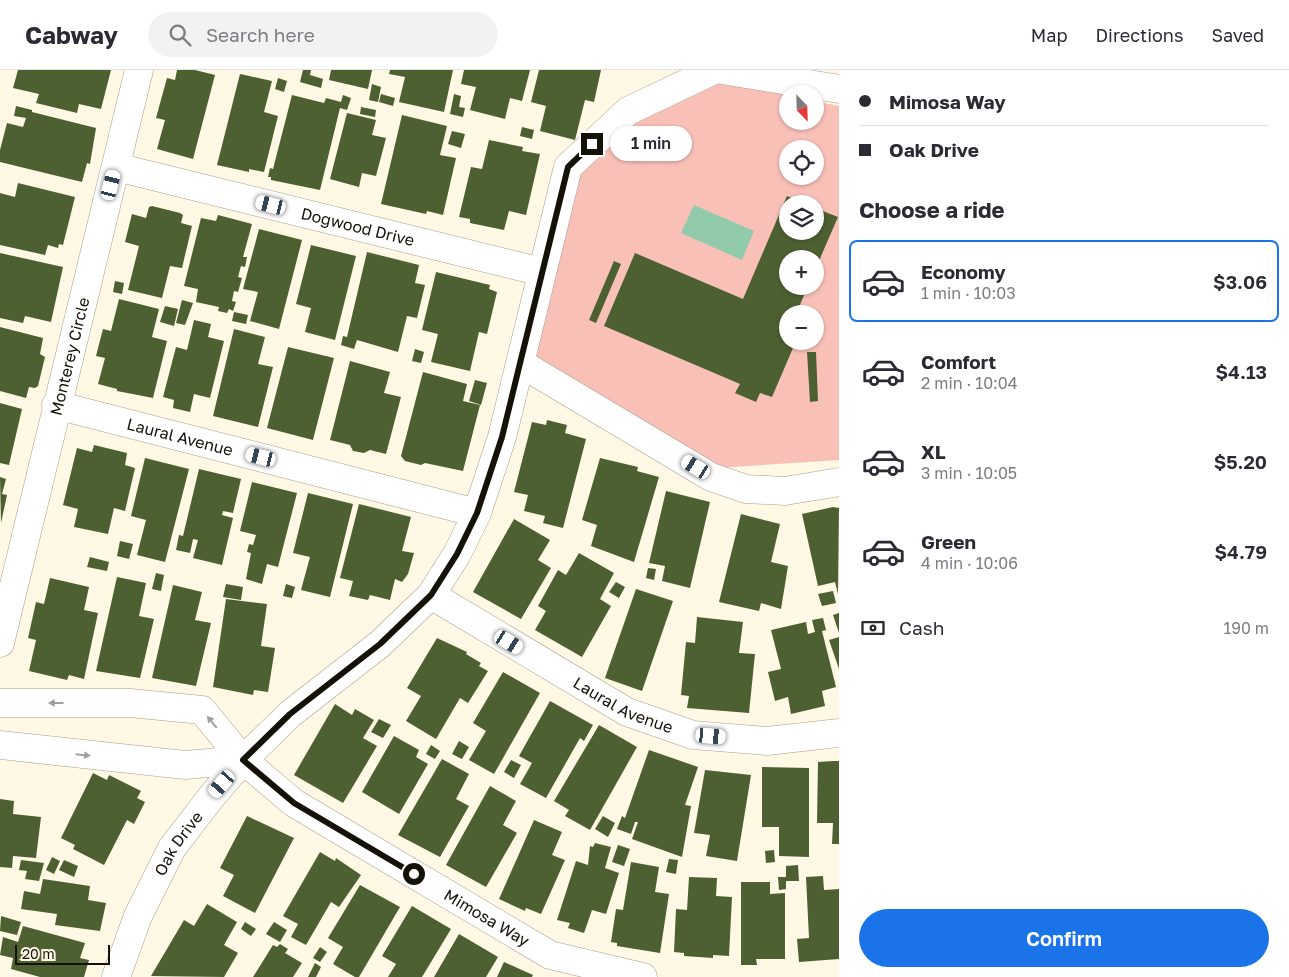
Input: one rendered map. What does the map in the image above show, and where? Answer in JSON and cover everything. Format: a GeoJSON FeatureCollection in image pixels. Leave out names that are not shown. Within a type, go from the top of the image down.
{"type":"FeatureCollection","features":[{"type":"Feature","properties":{"kind":"street","name":"Monterey Circle"},"geometry":{"type":"LineString","coordinates":[[0,643],[56,404],[139,70]]}},
{"type":"Feature","properties":{"kind":"street","name":"Oak Drive"},"geometry":{"type":"LineString","coordinates":[[116,977],[138,916],[172,848],[212,796],[243,760],[290,714],[380,644],[431,595],[457,554],[477,513],[502,437],[568,167],[628,111],[714,70]]}},
{"type":"Feature","properties":{"kind":"street"},"geometry":{"type":"LineString","coordinates":[[722,70],[839,89]]}},
{"type":"Feature","properties":{"kind":"street","name":"Dogwood Drive"},"geometry":{"type":"LineString","coordinates":[[116,167],[542,272]]}},
{"type":"Feature","properties":{"kind":"street"},"geometry":{"type":"LineString","coordinates":[[520,363],[712,477],[746,489],[785,491],[839,482]]}},
{"type":"Feature","properties":{"kind":"street","name":"Laural Avenue"},"geometry":{"type":"LineString","coordinates":[[56,404],[477,513]]}},
{"type":"Feature","properties":{"kind":"street","name":"Laural Avenue"},"geometry":{"type":"LineString","coordinates":[[431,595],[627,712],[683,732],[693,735],[767,741],[839,733]]}},
{"type":"Feature","properties":{"kind":"street","name":"Mimosa Way"},"geometry":{"type":"LineString","coordinates":[[0,703],[130,703],[202,710],[243,760],[294,803],[550,955],[643,977]]}},
{"type":"Feature","properties":{"kind":"street"},"geometry":{"type":"LineString","coordinates":[[0,745],[185,765],[243,760]]}},
{"type":"Feature","properties":{"kind":"shaded area"},"geometry":{"type":"Polygon","coordinates":[[[719,80],[779,93],[779,130],[824,130],[824,103],[839,106],[839,460],[716,468],[523,349],[577,172],[634,119],[719,80]]]}},
{"type":"Feature","properties":{"kind":"shaded area"},"geometry":{"type":"Polygon","coordinates":[[[694,205],[754,231],[742,260],[681,233],[694,205]]]}},
{"type":"Feature","properties":{"kind":"building"},"geometry":{"type":"Polygon","coordinates":[[[18,70],[111,70],[101,109],[79,104],[77,113],[36,103],[39,94],[13,88],[18,70]]]}},
{"type":"Feature","properties":{"kind":"building"},"geometry":{"type":"Polygon","coordinates":[[[177,70],[195,70],[215,75],[193,159],[157,149],[165,120],[156,118],[167,78],[175,80],[177,70]]]}},
{"type":"Feature","properties":{"kind":"building"},"geometry":{"type":"Polygon","coordinates":[[[303,70],[311,70],[310,75],[323,79],[321,88],[300,82],[303,70]]]}},
{"type":"Feature","properties":{"kind":"building"},"geometry":{"type":"Polygon","coordinates":[[[331,70],[372,70],[368,89],[329,80],[331,70]]]}},
{"type":"Feature","properties":{"kind":"building"},"geometry":{"type":"Polygon","coordinates":[[[390,70],[453,70],[444,112],[399,102],[405,77],[389,74],[390,70]]]}},
{"type":"Feature","properties":{"kind":"building"},"geometry":{"type":"Polygon","coordinates":[[[464,70],[530,70],[522,101],[510,98],[505,119],[470,110],[476,87],[461,84],[464,70]]]}},
{"type":"Feature","properties":{"kind":"building"},"geometry":{"type":"Polygon","coordinates":[[[539,70],[601,70],[594,102],[585,100],[575,140],[540,131],[546,106],[531,102],[539,70]]]}},
{"type":"Feature","properties":{"kind":"building"},"geometry":{"type":"Polygon","coordinates":[[[240,74],[272,81],[264,112],[278,116],[264,172],[249,169],[249,172],[217,165],[240,74]]]}},
{"type":"Feature","properties":{"kind":"building"},"geometry":{"type":"Polygon","coordinates":[[[278,78],[287,81],[284,92],[275,89],[278,78]]]}},
{"type":"Feature","properties":{"kind":"building"},"geometry":{"type":"Polygon","coordinates":[[[372,84],[381,87],[378,102],[369,100],[372,84]]]}},
{"type":"Feature","properties":{"kind":"building"},"geometry":{"type":"Polygon","coordinates":[[[381,94],[395,98],[393,106],[379,102],[381,94]]]}},
{"type":"Feature","properties":{"kind":"building"},"geometry":{"type":"Polygon","coordinates":[[[454,94],[461,96],[459,107],[465,108],[463,117],[450,114],[454,94]]]}},
{"type":"Feature","properties":{"kind":"building"},"geometry":{"type":"Polygon","coordinates":[[[292,95],[324,103],[326,98],[341,102],[343,95],[351,98],[347,110],[340,108],[320,190],[271,180],[271,177],[268,177],[270,168],[273,169],[292,95]]]}},
{"type":"Feature","properties":{"kind":"building"},"geometry":{"type":"Polygon","coordinates":[[[16,106],[32,110],[32,112],[96,128],[90,164],[87,163],[82,182],[0,162],[0,150],[7,123],[23,127],[26,118],[14,116],[16,106]]]}},
{"type":"Feature","properties":{"kind":"building"},"geometry":{"type":"Polygon","coordinates":[[[361,107],[376,110],[375,117],[360,114],[361,107]]]}},
{"type":"Feature","properties":{"kind":"building"},"geometry":{"type":"Polygon","coordinates":[[[347,113],[376,120],[372,135],[386,138],[376,176],[362,173],[359,187],[330,179],[347,113]]]}},
{"type":"Feature","properties":{"kind":"building"},"geometry":{"type":"Polygon","coordinates":[[[402,115],[447,126],[440,155],[456,158],[443,215],[427,211],[426,214],[381,204],[402,115]]]}},
{"type":"Feature","properties":{"kind":"building"},"geometry":{"type":"Polygon","coordinates":[[[522,127],[534,130],[532,139],[520,136],[522,127]]]}},
{"type":"Feature","properties":{"kind":"building"},"geometry":{"type":"Polygon","coordinates":[[[452,131],[465,134],[461,148],[448,144],[452,131]]]}},
{"type":"Feature","properties":{"kind":"building"},"geometry":{"type":"Polygon","coordinates":[[[489,140],[523,147],[522,151],[540,154],[526,215],[509,211],[504,230],[470,223],[470,219],[459,217],[471,167],[482,169],[489,140]]]}},
{"type":"Feature","properties":{"kind":"building"},"geometry":{"type":"Polygon","coordinates":[[[18,183],[75,197],[63,245],[59,244],[58,248],[48,245],[45,255],[0,245],[0,193],[15,197],[18,183]]]}},
{"type":"Feature","properties":{"kind":"building"},"geometry":{"type":"Polygon","coordinates":[[[152,206],[180,213],[183,215],[181,223],[192,226],[182,268],[170,266],[162,298],[128,290],[139,246],[125,242],[132,214],[146,218],[149,207],[152,206]]]}},
{"type":"Feature","properties":{"kind":"building"},"geometry":{"type":"Polygon","coordinates":[[[824,212],[838,217],[824,250],[779,250],[779,295],[804,295],[800,305],[779,305],[779,350],[792,350],[772,397],[760,393],[756,402],[735,393],[740,384],[604,326],[635,253],[743,299],[779,215],[779,240],[824,240],[824,212]]]}},
{"type":"Feature","properties":{"kind":"building"},"geometry":{"type":"Polygon","coordinates":[[[218,215],[252,224],[243,257],[247,257],[245,267],[241,266],[238,277],[242,278],[238,292],[234,291],[232,301],[236,302],[233,311],[229,309],[227,313],[218,311],[219,307],[196,302],[198,289],[184,286],[201,218],[216,221],[218,215]]]}},
{"type":"Feature","properties":{"kind":"building"},"geometry":{"type":"Polygon","coordinates":[[[259,229],[302,240],[279,329],[250,321],[258,292],[243,289],[259,229]]]}},
{"type":"Feature","properties":{"kind":"building"},"geometry":{"type":"Polygon","coordinates":[[[311,245],[356,256],[335,340],[305,332],[311,308],[296,304],[311,245]]]}},
{"type":"Feature","properties":{"kind":"building"},"geometry":{"type":"Polygon","coordinates":[[[367,252],[419,265],[415,283],[425,285],[417,318],[407,316],[398,352],[357,340],[354,349],[341,345],[343,336],[347,337],[367,252]]]}},
{"type":"Feature","properties":{"kind":"building"},"geometry":{"type":"Polygon","coordinates":[[[0,253],[63,267],[51,322],[25,316],[23,323],[0,318],[0,253]]]}},
{"type":"Feature","properties":{"kind":"building"},"geometry":{"type":"Polygon","coordinates":[[[614,261],[621,264],[596,323],[589,320],[614,261]]]}},
{"type":"Feature","properties":{"kind":"building"},"geometry":{"type":"Polygon","coordinates":[[[436,272],[490,285],[489,289],[497,292],[487,334],[479,332],[470,371],[431,362],[438,334],[422,330],[436,272]]]}},
{"type":"Feature","properties":{"kind":"building"},"geometry":{"type":"Polygon","coordinates":[[[115,281],[124,283],[122,294],[113,292],[115,281]]]}},
{"type":"Feature","properties":{"kind":"building"},"geometry":{"type":"Polygon","coordinates":[[[119,299],[159,309],[152,337],[167,341],[153,398],[117,391],[117,389],[98,384],[105,358],[96,356],[103,329],[111,331],[119,299]]]}},
{"type":"Feature","properties":{"kind":"building"},"geometry":{"type":"Polygon","coordinates":[[[182,300],[193,303],[185,325],[176,323],[182,300]]]}},
{"type":"Feature","properties":{"kind":"building"},"geometry":{"type":"Polygon","coordinates":[[[165,306],[178,309],[174,326],[160,322],[165,306]]]}},
{"type":"Feature","properties":{"kind":"building"},"geometry":{"type":"Polygon","coordinates":[[[234,312],[248,315],[246,324],[232,321],[234,312]]]}},
{"type":"Feature","properties":{"kind":"building"},"geometry":{"type":"Polygon","coordinates":[[[194,320],[211,324],[208,337],[224,341],[210,398],[194,394],[190,412],[173,408],[174,400],[163,397],[176,347],[187,350],[194,320]]]}},
{"type":"Feature","properties":{"kind":"building"},"geometry":{"type":"Polygon","coordinates":[[[0,327],[43,338],[40,354],[45,357],[38,386],[35,388],[29,387],[26,398],[0,391],[0,327]]]}},
{"type":"Feature","properties":{"kind":"building"},"geometry":{"type":"Polygon","coordinates":[[[234,329],[265,337],[258,364],[273,367],[258,427],[213,416],[234,329]]]}},
{"type":"Feature","properties":{"kind":"building"},"geometry":{"type":"Polygon","coordinates":[[[288,347],[334,358],[313,440],[267,428],[288,347]]]}},
{"type":"Feature","properties":{"kind":"building"},"geometry":{"type":"Polygon","coordinates":[[[415,349],[424,352],[421,363],[412,361],[415,349]]]}},
{"type":"Feature","properties":{"kind":"building"},"geometry":{"type":"Polygon","coordinates":[[[807,352],[816,352],[818,401],[810,402],[807,352]]]}},
{"type":"Feature","properties":{"kind":"building"},"geometry":{"type":"Polygon","coordinates":[[[350,361],[390,372],[384,393],[401,397],[386,454],[370,450],[364,453],[353,451],[350,445],[330,440],[350,361]]]}},
{"type":"Feature","properties":{"kind":"building"},"geometry":{"type":"Polygon","coordinates":[[[423,372],[467,384],[463,401],[480,405],[463,471],[425,463],[421,465],[405,461],[401,456],[423,372]]]}},
{"type":"Feature","properties":{"kind":"building"},"geometry":{"type":"Polygon","coordinates":[[[475,380],[487,383],[481,405],[469,401],[475,380]]]}},
{"type":"Feature","properties":{"kind":"building"},"geometry":{"type":"Polygon","coordinates":[[[0,403],[22,409],[9,465],[0,463],[0,403]]]}},
{"type":"Feature","properties":{"kind":"building"},"geometry":{"type":"Polygon","coordinates":[[[547,420],[567,425],[565,433],[586,439],[563,528],[543,523],[545,516],[524,511],[528,495],[514,492],[532,422],[546,425],[547,420]]]}},
{"type":"Feature","properties":{"kind":"building"},"geometry":{"type":"Polygon","coordinates":[[[94,445],[127,453],[125,465],[135,468],[125,511],[114,508],[108,534],[74,527],[78,509],[63,505],[77,448],[92,452],[94,445]]]}},
{"type":"Feature","properties":{"kind":"building"},"geometry":{"type":"Polygon","coordinates":[[[145,458],[189,469],[165,562],[137,555],[146,520],[131,516],[145,458]]]}},
{"type":"Feature","properties":{"kind":"building"},"geometry":{"type":"Polygon","coordinates":[[[600,458],[638,467],[637,471],[659,477],[634,562],[591,546],[597,525],[582,520],[600,458]]]}},
{"type":"Feature","properties":{"kind":"building"},"geometry":{"type":"Polygon","coordinates":[[[199,469],[241,479],[233,513],[223,511],[222,515],[233,518],[222,565],[193,558],[198,540],[193,539],[190,553],[176,550],[179,535],[183,536],[199,469]]]}},
{"type":"Feature","properties":{"kind":"building"},"geometry":{"type":"Polygon","coordinates":[[[0,477],[6,479],[2,494],[7,495],[1,523],[0,477]]]}},
{"type":"Feature","properties":{"kind":"building"},"geometry":{"type":"Polygon","coordinates":[[[252,482],[297,493],[278,567],[267,564],[262,584],[246,579],[251,553],[247,552],[249,544],[253,545],[256,535],[240,531],[252,482]]]}},
{"type":"Feature","properties":{"kind":"building"},"geometry":{"type":"Polygon","coordinates":[[[666,491],[710,502],[690,588],[662,581],[665,566],[649,563],[666,491]]]}},
{"type":"Feature","properties":{"kind":"building"},"geometry":{"type":"Polygon","coordinates":[[[308,493],[353,504],[330,597],[301,590],[310,557],[293,553],[308,493]]]}},
{"type":"Feature","properties":{"kind":"building"},"geometry":{"type":"Polygon","coordinates":[[[359,504],[411,517],[402,551],[414,553],[408,574],[402,582],[395,579],[390,600],[370,595],[368,600],[349,596],[353,581],[340,578],[359,504]]]}},
{"type":"Feature","properties":{"kind":"building"},"geometry":{"type":"Polygon","coordinates":[[[833,507],[839,508],[838,594],[835,582],[818,586],[802,514],[833,507]]]}},
{"type":"Feature","properties":{"kind":"building"},"geometry":{"type":"Polygon","coordinates":[[[741,514],[780,524],[771,562],[788,566],[781,609],[761,603],[759,611],[719,602],[741,514]]]}},
{"type":"Feature","properties":{"kind":"building"},"geometry":{"type":"Polygon","coordinates":[[[514,519],[550,540],[538,560],[551,568],[521,619],[473,592],[514,519]]]}},
{"type":"Feature","properties":{"kind":"building"},"geometry":{"type":"Polygon","coordinates":[[[120,541],[133,544],[129,559],[117,556],[120,541]]]}},
{"type":"Feature","properties":{"kind":"building"},"geometry":{"type":"Polygon","coordinates":[[[579,553],[614,573],[600,599],[611,606],[582,657],[535,630],[546,611],[538,606],[558,570],[566,575],[579,553]]]}},
{"type":"Feature","properties":{"kind":"building"},"geometry":{"type":"Polygon","coordinates":[[[90,557],[109,562],[107,571],[87,567],[90,557]]]}},
{"type":"Feature","properties":{"kind":"building"},"geometry":{"type":"Polygon","coordinates":[[[648,568],[656,569],[654,580],[646,578],[648,568]]]}},
{"type":"Feature","properties":{"kind":"building"},"geometry":{"type":"Polygon","coordinates":[[[156,573],[164,575],[161,591],[152,589],[156,573]]]}},
{"type":"Feature","properties":{"kind":"building"},"geometry":{"type":"Polygon","coordinates":[[[117,577],[146,583],[139,616],[154,619],[140,678],[96,671],[117,577]]]}},
{"type":"Feature","properties":{"kind":"building"},"geometry":{"type":"Polygon","coordinates":[[[50,578],[89,587],[84,610],[98,613],[84,679],[69,675],[67,680],[29,671],[36,640],[28,638],[36,602],[44,604],[50,578]]]}},
{"type":"Feature","properties":{"kind":"building"},"geometry":{"type":"Polygon","coordinates":[[[616,582],[625,587],[619,598],[609,592],[616,582]]]}},
{"type":"Feature","properties":{"kind":"building"},"geometry":{"type":"Polygon","coordinates":[[[226,584],[243,587],[241,600],[223,597],[226,584]]]}},
{"type":"Feature","properties":{"kind":"building"},"geometry":{"type":"Polygon","coordinates":[[[286,584],[295,587],[292,598],[283,596],[286,584]]]}},
{"type":"Feature","properties":{"kind":"building"},"geometry":{"type":"Polygon","coordinates":[[[173,585],[202,592],[195,620],[211,623],[196,686],[152,678],[173,585]]]}},
{"type":"Feature","properties":{"kind":"building"},"geometry":{"type":"Polygon","coordinates":[[[636,589],[673,601],[642,691],[605,678],[636,589]]]}},
{"type":"Feature","properties":{"kind":"building"},"geometry":{"type":"Polygon","coordinates":[[[833,591],[836,603],[822,606],[818,594],[833,591]]]}},
{"type":"Feature","properties":{"kind":"building"},"geometry":{"type":"Polygon","coordinates":[[[226,599],[267,604],[261,646],[275,648],[268,692],[254,690],[253,695],[213,687],[226,599]]]}},
{"type":"Feature","properties":{"kind":"building"},"geometry":{"type":"Polygon","coordinates":[[[839,613],[839,633],[833,615],[839,613]]]}},
{"type":"Feature","properties":{"kind":"building"},"geometry":{"type":"Polygon","coordinates":[[[697,617],[743,622],[739,653],[755,654],[749,713],[687,708],[689,696],[681,695],[686,642],[695,643],[697,617]]]}},
{"type":"Feature","properties":{"kind":"building"},"geometry":{"type":"Polygon","coordinates":[[[823,618],[826,630],[822,631],[836,687],[822,691],[825,706],[791,714],[788,697],[775,701],[768,672],[781,669],[771,630],[806,622],[808,634],[815,632],[812,620],[823,618]]]}},
{"type":"Feature","properties":{"kind":"building"},"geometry":{"type":"Polygon","coordinates":[[[839,637],[839,669],[829,640],[839,637]]]}},
{"type":"Feature","properties":{"kind":"building"},"geometry":{"type":"Polygon","coordinates":[[[437,638],[467,652],[466,654],[481,663],[479,666],[488,671],[468,703],[460,698],[436,739],[406,721],[421,696],[407,688],[437,638]]]}},
{"type":"Feature","properties":{"kind":"building"},"geometry":{"type":"Polygon","coordinates":[[[503,672],[540,693],[494,774],[469,760],[486,731],[473,723],[503,672]]]}},
{"type":"Feature","properties":{"kind":"building"},"geometry":{"type":"Polygon","coordinates":[[[550,701],[593,725],[584,741],[580,738],[546,798],[520,784],[532,763],[519,756],[550,701]]]}},
{"type":"Feature","properties":{"kind":"building"},"geometry":{"type":"Polygon","coordinates":[[[335,704],[352,715],[355,709],[374,720],[363,738],[377,746],[343,803],[294,775],[335,704]]]}},
{"type":"Feature","properties":{"kind":"building"},"geometry":{"type":"Polygon","coordinates":[[[379,719],[391,725],[383,738],[371,732],[379,719]]]}},
{"type":"Feature","properties":{"kind":"building"},"geometry":{"type":"Polygon","coordinates":[[[599,725],[637,747],[590,830],[565,816],[569,810],[554,801],[599,725]]]}},
{"type":"Feature","properties":{"kind":"building"},"geometry":{"type":"Polygon","coordinates":[[[394,736],[419,750],[416,757],[428,764],[399,814],[362,792],[394,736]]]}},
{"type":"Feature","properties":{"kind":"building"},"geometry":{"type":"Polygon","coordinates":[[[459,741],[469,747],[462,759],[452,754],[459,741]]]}},
{"type":"Feature","properties":{"kind":"building"},"geometry":{"type":"Polygon","coordinates":[[[431,745],[440,751],[435,759],[426,754],[431,745]]]}},
{"type":"Feature","properties":{"kind":"building"},"geometry":{"type":"Polygon","coordinates":[[[649,750],[698,767],[685,805],[691,806],[682,857],[632,839],[638,822],[635,822],[631,834],[617,829],[622,816],[625,818],[649,750]]]}},
{"type":"Feature","properties":{"kind":"building"},"geometry":{"type":"Polygon","coordinates":[[[442,759],[469,774],[456,799],[469,806],[440,857],[398,835],[442,759]]]}},
{"type":"Feature","properties":{"kind":"building"},"geometry":{"type":"Polygon","coordinates":[[[511,760],[521,765],[514,778],[504,772],[511,760]]]}},
{"type":"Feature","properties":{"kind":"building"},"geometry":{"type":"Polygon","coordinates":[[[839,761],[839,844],[832,844],[833,823],[817,823],[818,762],[839,761]]]}},
{"type":"Feature","properties":{"kind":"building"},"geometry":{"type":"Polygon","coordinates":[[[762,767],[809,768],[809,857],[779,856],[779,827],[762,827],[762,767]]]}},
{"type":"Feature","properties":{"kind":"building"},"geometry":{"type":"Polygon","coordinates":[[[705,770],[751,775],[737,861],[706,856],[710,835],[694,833],[705,770]]]}},
{"type":"Feature","properties":{"kind":"building"},"geometry":{"type":"Polygon","coordinates":[[[93,773],[107,780],[109,775],[141,791],[137,798],[145,802],[134,824],[127,820],[104,865],[73,849],[75,845],[61,838],[93,773]]]}},
{"type":"Feature","properties":{"kind":"building"},"geometry":{"type":"Polygon","coordinates":[[[490,786],[516,801],[503,825],[517,833],[486,887],[446,865],[490,786]]]}},
{"type":"Feature","properties":{"kind":"building"},"geometry":{"type":"Polygon","coordinates":[[[0,799],[14,801],[13,814],[41,817],[36,858],[13,856],[12,868],[0,867],[0,799]]]}},
{"type":"Feature","properties":{"kind":"building"},"geometry":{"type":"Polygon","coordinates":[[[247,816],[294,838],[255,913],[223,896],[234,875],[220,868],[247,816]]]}},
{"type":"Feature","properties":{"kind":"building"},"geometry":{"type":"Polygon","coordinates":[[[603,816],[615,823],[608,837],[595,829],[603,816]]]}},
{"type":"Feature","properties":{"kind":"building"},"geometry":{"type":"Polygon","coordinates":[[[534,820],[562,832],[552,855],[565,860],[541,914],[526,908],[525,911],[499,899],[534,820]]]}},
{"type":"Feature","properties":{"kind":"building"},"geometry":{"type":"Polygon","coordinates":[[[595,843],[611,847],[605,868],[619,873],[606,914],[592,910],[584,933],[568,928],[570,923],[557,920],[576,861],[588,865],[590,846],[593,847],[595,843]]]}},
{"type":"Feature","properties":{"kind":"building"},"geometry":{"type":"Polygon","coordinates":[[[618,845],[630,849],[624,866],[612,862],[618,845]]]}},
{"type":"Feature","properties":{"kind":"building"},"geometry":{"type":"Polygon","coordinates":[[[774,850],[775,862],[766,863],[765,851],[774,850]]]}},
{"type":"Feature","properties":{"kind":"building"},"geometry":{"type":"Polygon","coordinates":[[[320,852],[335,861],[336,858],[361,875],[339,907],[331,902],[306,945],[291,937],[298,924],[283,916],[320,852]]]}},
{"type":"Feature","properties":{"kind":"building"},"geometry":{"type":"Polygon","coordinates":[[[52,857],[60,861],[54,874],[46,870],[52,857]]]}},
{"type":"Feature","properties":{"kind":"building"},"geometry":{"type":"Polygon","coordinates":[[[669,859],[678,860],[676,874],[666,872],[669,859]]]}},
{"type":"Feature","properties":{"kind":"building"},"geometry":{"type":"Polygon","coordinates":[[[21,860],[44,863],[39,881],[25,879],[27,871],[19,870],[21,860]]]}},
{"type":"Feature","properties":{"kind":"building"},"geometry":{"type":"Polygon","coordinates":[[[64,860],[78,866],[74,877],[59,870],[64,860]]]}},
{"type":"Feature","properties":{"kind":"building"},"geometry":{"type":"Polygon","coordinates":[[[631,862],[659,867],[655,892],[669,894],[660,953],[617,946],[617,943],[611,942],[616,909],[623,910],[631,862]]]}},
{"type":"Feature","properties":{"kind":"building"},"geometry":{"type":"Polygon","coordinates":[[[798,865],[799,881],[786,881],[786,889],[779,890],[778,877],[786,877],[786,866],[798,865]]]}},
{"type":"Feature","properties":{"kind":"building"},"geometry":{"type":"Polygon","coordinates":[[[823,876],[824,890],[839,889],[839,959],[799,962],[797,939],[809,938],[806,877],[823,876]]]}},
{"type":"Feature","properties":{"kind":"building"},"geometry":{"type":"Polygon","coordinates":[[[689,877],[717,878],[716,896],[732,897],[729,956],[713,955],[713,958],[684,956],[684,953],[674,952],[676,909],[687,910],[689,877]]]}},
{"type":"Feature","properties":{"kind":"building"},"geometry":{"type":"Polygon","coordinates":[[[43,879],[90,886],[88,900],[106,903],[100,931],[55,925],[57,914],[21,909],[24,891],[40,894],[43,879]]]}},
{"type":"Feature","properties":{"kind":"building"},"geometry":{"type":"Polygon","coordinates":[[[741,882],[770,882],[770,894],[785,893],[785,959],[756,959],[757,965],[741,965],[741,882]]]}},
{"type":"Feature","properties":{"kind":"building"},"geometry":{"type":"Polygon","coordinates":[[[360,885],[400,907],[359,977],[355,977],[333,964],[343,947],[328,938],[360,885]]]}},
{"type":"Feature","properties":{"kind":"building"},"geometry":{"type":"Polygon","coordinates":[[[207,904],[237,922],[224,945],[238,953],[224,977],[151,976],[184,920],[194,926],[207,904]]]}},
{"type":"Feature","properties":{"kind":"building"},"geometry":{"type":"Polygon","coordinates":[[[412,906],[451,929],[422,977],[388,977],[396,964],[382,956],[412,906]]]}},
{"type":"Feature","properties":{"kind":"building"},"geometry":{"type":"Polygon","coordinates":[[[1,916],[21,922],[17,935],[0,931],[1,916]]]}},
{"type":"Feature","properties":{"kind":"building"},"geometry":{"type":"Polygon","coordinates":[[[245,922],[256,929],[251,936],[241,929],[245,922]]]}},
{"type":"Feature","properties":{"kind":"building"},"geometry":{"type":"Polygon","coordinates":[[[274,922],[287,930],[280,942],[266,934],[274,922]]]}},
{"type":"Feature","properties":{"kind":"building"},"geometry":{"type":"Polygon","coordinates":[[[23,926],[85,943],[80,958],[89,960],[84,977],[40,977],[11,969],[13,958],[0,955],[3,937],[18,942],[23,926]]]}},
{"type":"Feature","properties":{"kind":"building"},"geometry":{"type":"Polygon","coordinates":[[[459,934],[498,957],[486,977],[434,977],[459,934]]]}},
{"type":"Feature","properties":{"kind":"building"},"geometry":{"type":"Polygon","coordinates":[[[280,944],[288,949],[285,953],[302,963],[293,977],[253,977],[273,945],[277,947],[280,944]]]}},
{"type":"Feature","properties":{"kind":"building"},"geometry":{"type":"Polygon","coordinates":[[[320,947],[327,952],[320,962],[313,958],[320,947]]]}},
{"type":"Feature","properties":{"kind":"building"},"geometry":{"type":"Polygon","coordinates":[[[504,962],[533,975],[532,977],[497,977],[504,962]]]}},
{"type":"Feature","properties":{"kind":"building"},"geometry":{"type":"Polygon","coordinates":[[[315,963],[321,967],[316,977],[308,977],[315,963]]]}},
{"type":"Feature","properties":{"kind":"route"},"geometry":{"type":"LineString","coordinates":[[414,874],[294,803],[243,760],[290,714],[380,644],[431,595],[457,554],[477,513],[502,437],[568,167],[592,144]]}}]}
